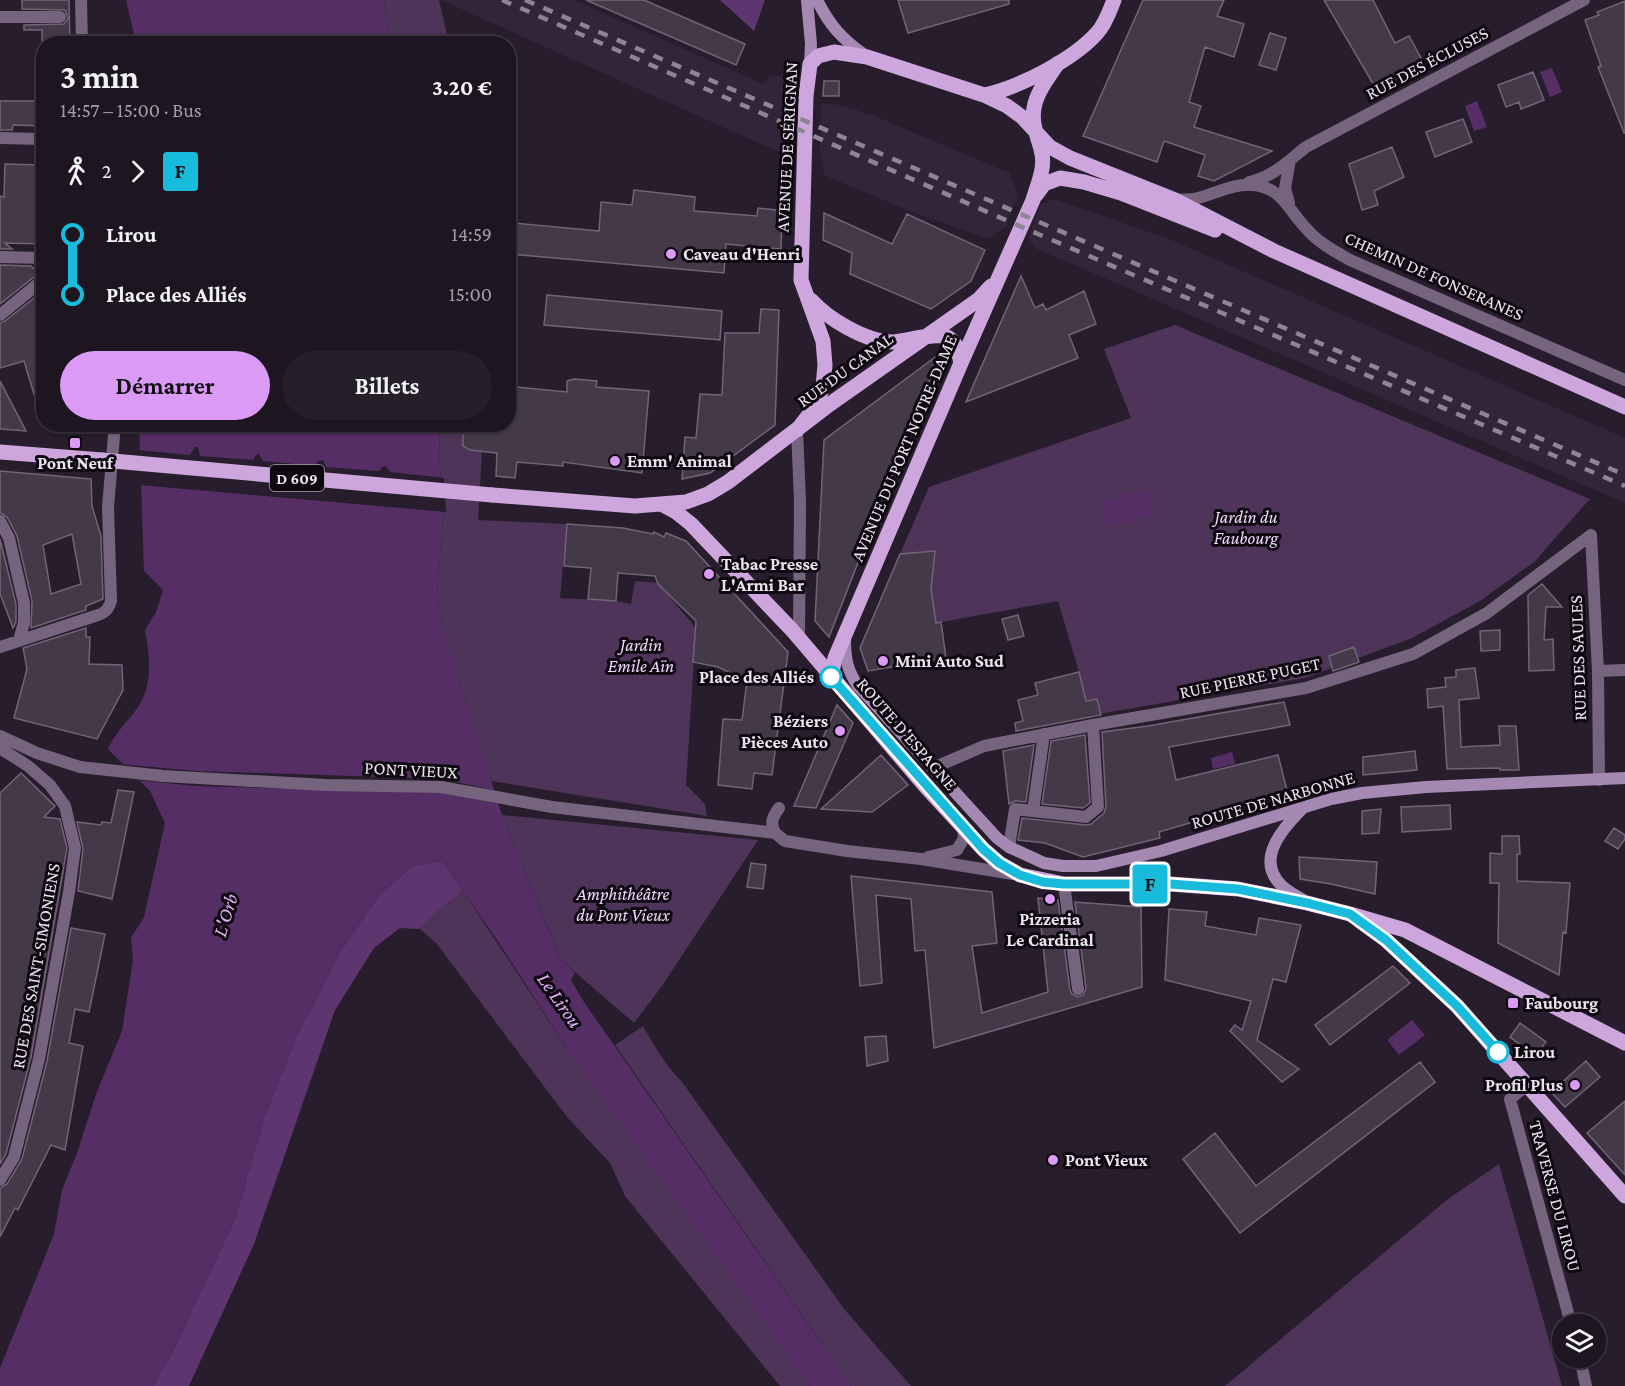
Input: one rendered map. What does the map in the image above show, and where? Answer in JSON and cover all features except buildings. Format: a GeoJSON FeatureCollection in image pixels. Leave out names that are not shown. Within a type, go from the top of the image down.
{"type":"FeatureCollection","features":[{"type":"Feature","properties":{"kind":"main road","name":"AVENUE DE SÉRIGNAN"},"geometry":{"type":"LineString","coordinates":[[797,430],[815,407],[823,387],[825,365],[823,341],[801,280],[806,96],[810,64],[807,0]]}},
{"type":"Feature","properties":{"kind":"main road"},"geometry":{"type":"LineString","coordinates":[[818,0],[827,20],[845,42],[867,57]]}},
{"type":"Feature","properties":{"kind":"main road","name":"AVENUE DU PORT NOTRE-DAME"},"geometry":{"type":"LineString","coordinates":[[984,95],[1002,91],[1078,51],[1099,31],[1114,0]]}},
{"type":"Feature","properties":{"kind":"main road"},"geometry":{"type":"LineString","coordinates":[[810,64],[818,56],[834,52],[867,57],[984,95],[1007,106],[1022,117],[1050,147],[1070,158],[1175,200],[1274,251],[1625,407]]}},
{"type":"Feature","properties":{"kind":"main road","name":"AVENUE DU PORT NOTRE-DAME"},"geometry":{"type":"LineString","coordinates":[[831,677],[832,667],[845,635],[1033,200],[1041,173],[1042,156],[1033,122],[1034,107],[1040,90],[1058,63]]}},
{"type":"Feature","properties":{"kind":"main road"},"geometry":{"type":"LineString","coordinates":[[1033,200],[1044,184],[1060,178],[1084,182],[1121,193],[1274,251]]}},
{"type":"Feature","properties":{"kind":"main road","name":"AVENUE DU PORT NOTRE-DAME"},"geometry":{"type":"LineString","coordinates":[[921,339],[978,300],[1000,277]]}},
{"type":"Feature","properties":{"kind":"main road"},"geometry":{"type":"LineString","coordinates":[[806,295],[822,312],[863,335],[891,342],[921,339]]}},
{"type":"Feature","properties":{"kind":"main road","name":"RUE DU CANAL"},"geometry":{"type":"LineString","coordinates":[[661,504],[686,502],[708,494],[728,482],[921,339],[937,335],[949,338],[957,347],[961,363]]}},
{"type":"Feature","properties":{"kind":"main road","name":"D 609"},"geometry":{"type":"LineString","coordinates":[[0,452],[492,495],[635,506],[661,504]]}},
{"type":"Feature","properties":{"kind":"main road","name":"ROUTE D'ESPAGNE"},"geometry":{"type":"LineString","coordinates":[[661,504],[691,524],[799,639],[963,828],[999,863],[1020,875]]}},
{"type":"Feature","properties":{"kind":"main road","name":"AVENUE DU PORT NOTRE-DAME"},"geometry":{"type":"LineString","coordinates":[[845,635],[845,658],[848,672],[858,686]]}},
{"type":"Feature","properties":{"kind":"main road","name":"ROUTE D'ESPAGNE"},"geometry":{"type":"LineString","coordinates":[[858,686],[983,824],[1009,847]]}},
{"type":"Feature","properties":{"kind":"main road","name":"ROUTE DE NARBONNE"},"geometry":{"type":"LineString","coordinates":[[1009,847],[1044,863],[1063,866],[1096,866],[1161,851],[1362,792],[1625,778]]}},
{"type":"Feature","properties":{"kind":"main road"},"geometry":{"type":"LineString","coordinates":[[1302,808],[1281,830],[1274,842],[1272,869],[1280,885],[1307,903]]}},
{"type":"Feature","properties":{"kind":"main road"},"geometry":{"type":"LineString","coordinates":[[1020,875],[1064,884],[1170,884],[1238,889],[1350,914],[1405,930],[1625,1043]]}},
{"type":"Feature","properties":{"kind":"main road"},"geometry":{"type":"LineString","coordinates":[[1350,914],[1386,940],[1457,1006],[1625,1196]]}},
{"type":"Feature","properties":{"kind":"street"},"geometry":{"type":"LineString","coordinates":[[81,0],[82,36]]}},
{"type":"Feature","properties":{"kind":"street","name":"RUE DES ÉCLUSES"},"geometry":{"type":"LineString","coordinates":[[1235,185],[1262,179],[1277,171],[1306,147],[1584,0]]}},
{"type":"Feature","properties":{"kind":"street"},"geometry":{"type":"LineString","coordinates":[[0,17],[60,17]]}},
{"type":"Feature","properties":{"kind":"street"},"geometry":{"type":"LineString","coordinates":[[0,138],[36,139]]}},
{"type":"Feature","properties":{"kind":"street"},"geometry":{"type":"LineString","coordinates":[[1289,205],[1285,188],[1290,160]]}},
{"type":"Feature","properties":{"kind":"street","name":"CHEMIN DE FONSERANES"},"geometry":{"type":"LineString","coordinates":[[1175,200],[1194,199],[1235,185],[1268,187],[1279,194],[1305,227],[1324,246],[1350,260],[1625,380]]}},
{"type":"Feature","properties":{"kind":"street"},"geometry":{"type":"LineString","coordinates":[[0,257],[36,258]]}},
{"type":"Feature","properties":{"kind":"street"},"geometry":{"type":"LineString","coordinates":[[0,315],[36,286]]}},
{"type":"Feature","properties":{"kind":"street"},"geometry":{"type":"LineString","coordinates":[[797,430],[800,501],[799,639]]}},
{"type":"Feature","properties":{"kind":"street"},"geometry":{"type":"LineString","coordinates":[[1,643],[19,640],[92,617],[109,609],[111,601],[108,507],[114,432]]}},
{"type":"Feature","properties":{"kind":"street"},"geometry":{"type":"LineString","coordinates":[[0,521],[9,538],[24,603],[24,622],[19,640]]}},
{"type":"Feature","properties":{"kind":"street","name":"RUE DES SAULES"},"geometry":{"type":"LineString","coordinates":[[1590,535],[1598,671],[1599,780]]}},
{"type":"Feature","properties":{"kind":"street","name":"RUE PIERRE PUGET"},"geometry":{"type":"LineString","coordinates":[[933,768],[984,746],[1306,688],[1413,654],[1487,613],[1590,535]]}},
{"type":"Feature","properties":{"kind":"street"},"geometry":{"type":"LineString","coordinates":[[1598,671],[1625,670]]}},
{"type":"Feature","properties":{"kind":"street"},"geometry":{"type":"LineString","coordinates":[[1009,847],[1015,809],[1086,817],[1098,807],[1093,725]]}},
{"type":"Feature","properties":{"kind":"street"},"geometry":{"type":"LineString","coordinates":[[1033,811],[1044,734]]}},
{"type":"Feature","properties":{"kind":"street","name":"PONT VIEUX"},"geometry":{"type":"LineString","coordinates":[[0,736],[37,753],[80,767],[198,778],[326,785],[441,787],[552,807],[775,833],[785,841],[1020,875]]}},
{"type":"Feature","properties":{"kind":"street","name":"RUE DES SAINT-SIMONIENS"},"geometry":{"type":"LineString","coordinates":[[0,748],[28,766],[50,785],[65,806],[75,848],[39,1059],[14,1157],[0,1180]]}},
{"type":"Feature","properties":{"kind":"street"},"geometry":{"type":"LineString","coordinates":[[775,833],[771,826],[772,819],[779,808]]}},
{"type":"Feature","properties":{"kind":"street"},"geometry":{"type":"LineString","coordinates":[[921,859],[957,850],[964,838],[963,828]]}},
{"type":"Feature","properties":{"kind":"street"},"geometry":{"type":"LineString","coordinates":[[1064,884],[1078,989]]}},
{"type":"Feature","properties":{"kind":"street","name":"TRAVERSE DU LIROU"},"geometry":{"type":"LineString","coordinates":[[1527,1085],[1510,1099],[1568,1314]]}},
{"type":"Feature","properties":{"kind":"street"},"geometry":{"type":"LineString","coordinates":[[1582,1368],[1586,1386]]}},
{"type":"Feature","properties":{"kind":"shaded area"},"geometry":{"type":"Polygon","coordinates":[[[441,0],[574,0],[763,84],[769,77],[783,75],[789,102],[788,133],[783,154],[441,0]]]}},
{"type":"Feature","properties":{"kind":"shaded area"},"geometry":{"type":"Polygon","coordinates":[[[720,0],[765,0],[754,31],[720,0]]]}},
{"type":"Feature","properties":{"kind":"shaded area"},"geometry":{"type":"Polygon","coordinates":[[[821,103],[840,105],[872,115],[1010,173],[1018,195],[1006,227],[988,239],[907,210],[824,175],[820,148],[821,103]]]}},
{"type":"Feature","properties":{"kind":"shaded area"},"geometry":{"type":"Polygon","coordinates":[[[1054,199],[1169,239],[1625,438],[1625,503],[1035,248],[1028,238],[1041,205],[1054,199]]]}},
{"type":"Feature","properties":{"kind":"shaded area"},"geometry":{"type":"Polygon","coordinates":[[[442,861],[463,891],[420,929],[400,928],[374,948],[335,1010],[254,1244],[189,1386],[153,1386],[172,1353],[235,1219],[264,1118],[297,1036],[338,955],[379,895],[413,866],[442,861]]]}},
{"type":"Feature","properties":{"kind":"green space"},"geometry":{"type":"Polygon","coordinates":[[[384,0],[439,0],[447,36],[389,36],[384,0]]]}},
{"type":"Feature","properties":{"kind":"green space","name":"Jardin du Faubourg"},"geometry":{"type":"Polygon","coordinates":[[[1175,325],[1590,499],[1534,562],[1480,601],[1412,638],[1305,678],[1088,716],[1079,672],[1058,601],[936,623],[931,589],[935,552],[900,554],[929,487],[1131,418],[1104,349],[1175,325]]]}},
{"type":"Feature","properties":{"kind":"green space","name":"Jardin Emile Aïn"},"geometry":{"type":"Polygon","coordinates":[[[440,432],[463,432],[463,446],[466,449],[482,452],[478,520],[567,524],[560,598],[631,604],[635,581],[658,583],[696,628],[686,785],[705,804],[707,816],[491,781],[442,626],[437,592],[444,505],[439,460],[440,432]]]}},
{"type":"Feature","properties":{"kind":"green space","name":"Amphithéâtre du Pont Vieux"},"geometry":{"type":"Polygon","coordinates":[[[502,815],[758,840],[662,986],[634,1023],[561,960],[502,815]]]}},
{"type":"Feature","properties":{"kind":"green space"},"geometry":{"type":"Polygon","coordinates":[[[463,891],[572,1056],[810,1386],[780,1386],[625,1196],[610,1163],[567,1117],[437,944],[420,929],[463,891]]]}},
{"type":"Feature","properties":{"kind":"green space"},"geometry":{"type":"Polygon","coordinates":[[[643,1026],[666,1063],[682,1082],[845,1310],[911,1386],[851,1386],[615,1045],[643,1026]]]}},
{"type":"Feature","properties":{"kind":"green space"},"geometry":{"type":"Polygon","coordinates":[[[1499,1164],[1552,1351],[1552,1368],[1557,1368],[1562,1386],[1225,1386],[1448,1199],[1499,1164]]]}},
{"type":"Feature","properties":{"kind":"water"},"geometry":{"type":"Polygon","coordinates":[[[126,0],[384,0],[389,36],[134,36],[126,0]]]}},
{"type":"Feature","properties":{"kind":"water"},"geometry":{"type":"Polygon","coordinates":[[[1552,68],[1562,92],[1550,97],[1540,72],[1552,68]]]}},
{"type":"Feature","properties":{"kind":"water"},"geometry":{"type":"Polygon","coordinates":[[[1477,101],[1487,127],[1474,131],[1465,106],[1477,101]]]}},
{"type":"Feature","properties":{"kind":"water"},"geometry":{"type":"Polygon","coordinates":[[[139,432],[440,432],[439,460],[444,505],[437,592],[442,626],[502,815],[561,960],[575,973],[571,980],[584,1002],[851,1386],[810,1386],[572,1056],[497,940],[442,861],[413,866],[379,895],[338,955],[297,1036],[264,1118],[235,1219],[172,1353],[153,1386],[0,1386],[0,1368],[54,1234],[62,1190],[96,1094],[122,1031],[133,960],[131,938],[144,917],[165,823],[150,791],[108,749],[138,707],[148,680],[149,660],[145,630],[156,612],[163,590],[144,571],[139,432]]]}},
{"type":"Feature","properties":{"kind":"water"},"geometry":{"type":"Polygon","coordinates":[[[1147,488],[1155,514],[1108,528],[1100,502],[1147,488]]]}},
{"type":"Feature","properties":{"kind":"water"},"geometry":{"type":"Polygon","coordinates":[[[1232,752],[1235,764],[1213,769],[1211,758],[1232,752]]]}},
{"type":"Feature","properties":{"kind":"water"},"geometry":{"type":"Polygon","coordinates":[[[1412,1020],[1425,1035],[1399,1055],[1387,1040],[1412,1020]]]}},
{"type":"Feature","properties":{"kind":"pier","name":"Pont Neuf"},"geometry":{"type":"Polygon","coordinates":[[[195,447],[198,447],[200,456],[253,460],[259,454],[263,461],[316,466],[317,462],[323,460],[326,467],[379,471],[386,466],[390,472],[444,478],[446,512],[139,485],[138,450],[190,455],[195,447]]]}},
{"type":"Feature","properties":{"kind":"pier"},"geometry":{"type":"Polygon","coordinates":[[[119,764],[197,771],[444,779],[497,791],[501,804],[442,793],[196,786],[136,780],[119,764]]]}},
{"type":"Feature","properties":{"kind":"railway"},"geometry":{"type":"LineString","coordinates":[[502,0],[1031,231],[1625,486]]}},
{"type":"Feature","properties":{"kind":"railway"},"geometry":{"type":"LineString","coordinates":[[525,0],[1625,475]]}},
{"type":"Feature","properties":{"kind":"bus line","name":"F"},"geometry":{"type":"LineString","coordinates":[[831,677],[983,849],[999,863],[1020,875],[1043,882],[1064,884],[1170,884],[1238,889],[1350,914],[1386,940],[1457,1006],[1498,1052]]}},
{"type":"Feature","properties":{"kind":"place","name":"Caveau d'Henri"},"geometry":{"type":"Point","coordinates":[671,254]}},
{"type":"Feature","properties":{"kind":"place","name":"Pont Neuf"},"geometry":{"type":"Point","coordinates":[75,443]}},
{"type":"Feature","properties":{"kind":"place","name":"Emm' Animal"},"geometry":{"type":"Point","coordinates":[615,461]}},
{"type":"Feature","properties":{"kind":"place","name":"Tabac Presse L'Armi Bar"},"geometry":{"type":"Point","coordinates":[709,574]}},
{"type":"Feature","properties":{"kind":"place","name":"Mini Auto Sud"},"geometry":{"type":"Point","coordinates":[883,661]}},
{"type":"Feature","properties":{"kind":"place","name":"Place des Alliés"},"geometry":{"type":"Point","coordinates":[831,677]}},
{"type":"Feature","properties":{"kind":"place","name":"Béziers Pièces Auto"},"geometry":{"type":"Point","coordinates":[840,731]}},
{"type":"Feature","properties":{"kind":"place","name":"Pizzeria Le Cardinal"},"geometry":{"type":"Point","coordinates":[1050,899]}},
{"type":"Feature","properties":{"kind":"place","name":"Faubourg"},"geometry":{"type":"Point","coordinates":[1513,1003]}},
{"type":"Feature","properties":{"kind":"place","name":"Lirou"},"geometry":{"type":"Point","coordinates":[1498,1052]}},
{"type":"Feature","properties":{"kind":"place","name":"Profil Plus"},"geometry":{"type":"Point","coordinates":[1575,1085]}},
{"type":"Feature","properties":{"kind":"place","name":"Pont Vieux"},"geometry":{"type":"Point","coordinates":[1053,1160]}},
{"type":"Feature","properties":{"kind":"water label","name":"L'Orb"},"geometry":{"type":"Point","coordinates":[225,915]}},
{"type":"Feature","properties":{"kind":"water label","name":"Le Lirou"},"geometry":{"type":"Point","coordinates":[560,1000]}}]}
